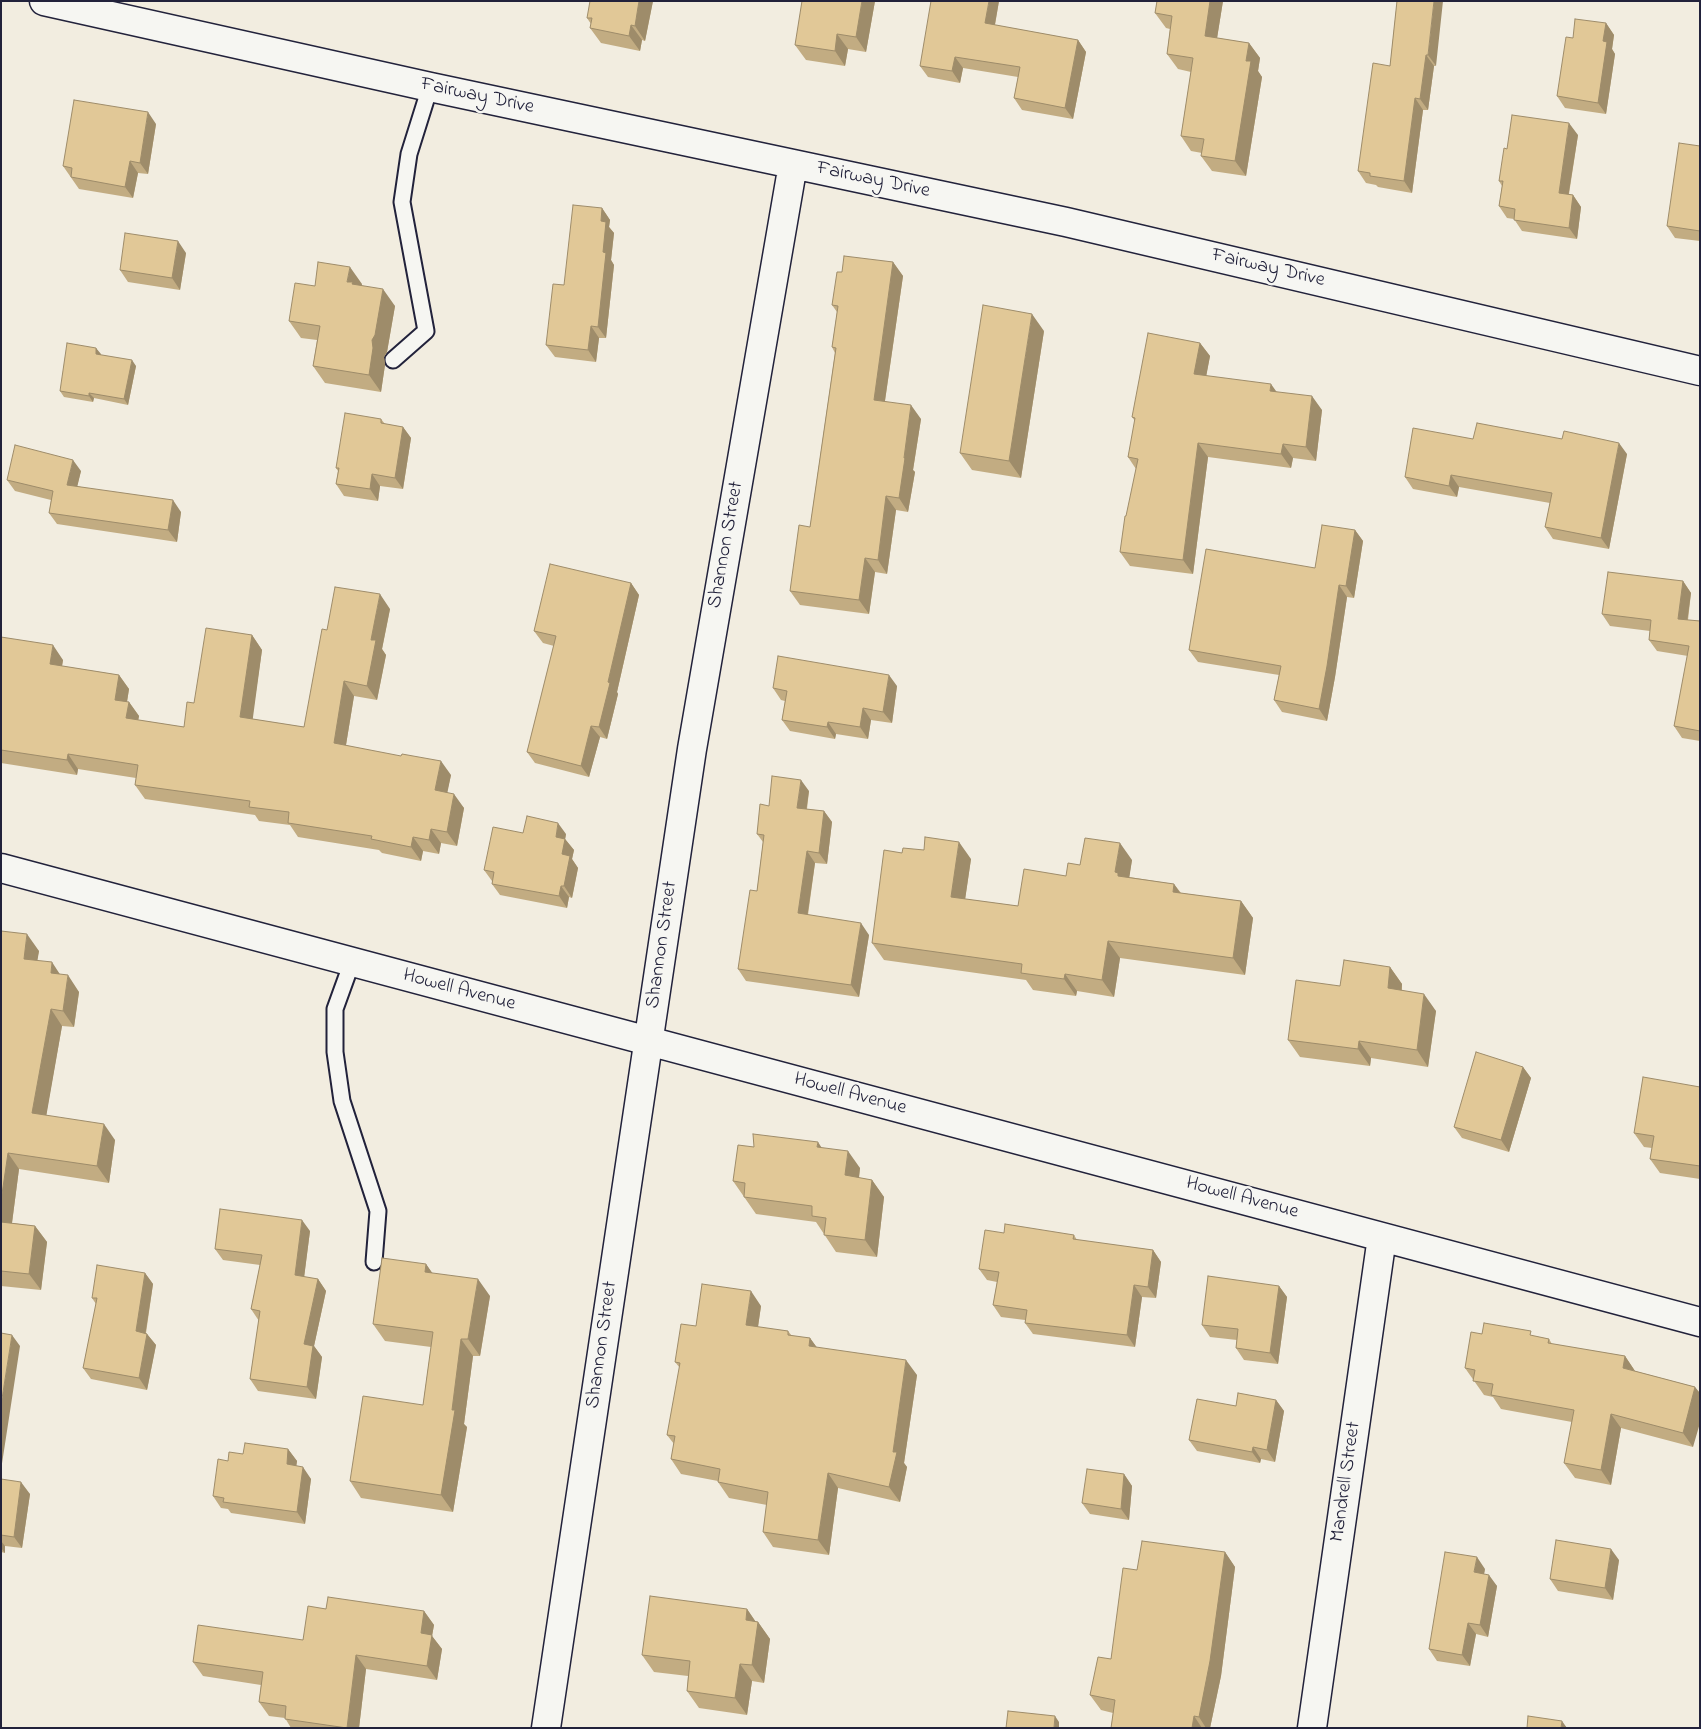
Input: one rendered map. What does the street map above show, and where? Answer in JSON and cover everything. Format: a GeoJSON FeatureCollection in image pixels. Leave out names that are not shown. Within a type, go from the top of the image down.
{"type":"FeatureCollection","features":[{"type":"Feature","properties":{"kind":"street","name":"Fairway Drive"},"geometry":{"type":"LineString","coordinates":[[44,1],[430,87],[1066,222],[1700,371]]}},
{"type":"Feature","properties":{"kind":"street","name":"Shannon Street"},"geometry":{"type":"LineString","coordinates":[[546,1728],[692,749],[793,164]]}},
{"type":"Feature","properties":{"kind":"street","name":"Howell Avenue"},"geometry":{"type":"LineString","coordinates":[[1,868],[1700,1322]]}},
{"type":"Feature","properties":{"kind":"street","name":"Mandrell Street"},"geometry":{"type":"LineString","coordinates":[[1312,1728],[1382,1236]]}},
{"type":"Feature","properties":{"kind":"lane"},"geometry":{"type":"LineString","coordinates":[[392,360],[426,332],[402,202],[409,154],[430,87]]}},
{"type":"Feature","properties":{"kind":"lane"},"geometry":{"type":"LineString","coordinates":[[352,962],[335,1009],[335,1052],[342,1101],[378,1211],[374,1262]]}},
{"type":"Feature","properties":{"kind":"building"},"geometry":{"type":"Polygon","coordinates":[[[590,1],[639,1],[635,26],[631,25],[629,36],[590,28],[592,18],[587,18],[590,1]]]}},
{"type":"Feature","properties":{"kind":"building"},"geometry":{"type":"Polygon","coordinates":[[[802,1],[862,1],[856,37],[837,34],[835,51],[795,45],[802,1]]]}},
{"type":"Feature","properties":{"kind":"building"},"geometry":{"type":"Polygon","coordinates":[[[931,1],[989,1],[985,23],[1078,40],[1065,108],[1014,98],[1020,67],[955,57],[952,71],[920,66],[931,1]]]}},
{"type":"Feature","properties":{"kind":"building"},"geometry":{"type":"Polygon","coordinates":[[[1157,1],[1210,1],[1205,36],[1249,43],[1246,61],[1251,61],[1235,161],[1201,156],[1204,139],[1181,136],[1193,58],[1167,54],[1172,16],[1155,13],[1157,1]]]}},
{"type":"Feature","properties":{"kind":"building"},"geometry":{"type":"Polygon","coordinates":[[[1397,1],[1434,1],[1428,55],[1426,55],[1420,99],[1415,98],[1404,181],[1370,176],[1370,173],[1358,171],[1373,63],[1390,66],[1397,1]]]}},
{"type":"Feature","properties":{"kind":"building"},"geometry":{"type":"Polygon","coordinates":[[[1575,19],[1606,23],[1603,41],[1607,42],[1598,103],[1557,96],[1566,37],[1573,38],[1575,19]]]}},
{"type":"Feature","properties":{"kind":"building"},"geometry":{"type":"Polygon","coordinates":[[[74,100],[148,112],[140,163],[130,161],[125,187],[71,177],[72,168],[63,166],[74,100]]]}},
{"type":"Feature","properties":{"kind":"building"},"geometry":{"type":"Polygon","coordinates":[[[1512,115],[1569,123],[1559,193],[1573,195],[1569,228],[1514,220],[1515,209],[1499,206],[1503,181],[1499,181],[1504,148],[1507,149],[1512,115]]]}},
{"type":"Feature","properties":{"kind":"building"},"geometry":{"type":"Polygon","coordinates":[[[1679,143],[1700,146],[1700,231],[1667,226],[1679,143]]]}},
{"type":"Feature","properties":{"kind":"building"},"geometry":{"type":"Polygon","coordinates":[[[573,205],[602,208],[601,221],[606,222],[603,252],[606,253],[598,327],[591,326],[588,350],[546,345],[553,284],[564,285],[573,205]]]}},
{"type":"Feature","properties":{"kind":"building"},"geometry":{"type":"Polygon","coordinates":[[[125,233],[178,241],[172,278],[120,270],[125,233]]]}},
{"type":"Feature","properties":{"kind":"building"},"geometry":{"type":"Polygon","coordinates":[[[844,256],[893,262],[874,400],[911,405],[899,498],[886,496],[878,560],[865,558],[859,600],[790,591],[799,525],[810,527],[836,348],[832,347],[838,306],[832,305],[837,272],[842,272],[844,256]]]}},
{"type":"Feature","properties":{"kind":"building"},"geometry":{"type":"Polygon","coordinates":[[[318,262],[350,267],[347,282],[383,289],[375,335],[372,340],[373,348],[369,375],[313,366],[320,326],[289,321],[295,283],[315,286],[318,262]]]}},
{"type":"Feature","properties":{"kind":"building"},"geometry":{"type":"Polygon","coordinates":[[[983,305],[1032,314],[1009,461],[960,453],[983,305]]]}},
{"type":"Feature","properties":{"kind":"building"},"geometry":{"type":"Polygon","coordinates":[[[1148,333],[1200,343],[1194,374],[1271,384],[1270,391],[1312,396],[1306,447],[1283,444],[1281,454],[1198,443],[1183,560],[1120,552],[1125,516],[1138,459],[1128,457],[1135,418],[1132,417],[1148,333]]]}},
{"type":"Feature","properties":{"kind":"building"},"geometry":{"type":"Polygon","coordinates":[[[67,343],[96,348],[96,354],[132,360],[124,399],[89,393],[89,396],[60,391],[67,343]]]}},
{"type":"Feature","properties":{"kind":"building"},"geometry":{"type":"Polygon","coordinates":[[[345,413],[381,419],[381,423],[403,427],[395,478],[372,474],[370,489],[336,484],[339,468],[336,468],[345,413]]]}},
{"type":"Feature","properties":{"kind":"building"},"geometry":{"type":"Polygon","coordinates":[[[1477,423],[1562,439],[1564,431],[1619,443],[1601,538],[1545,527],[1552,493],[1451,475],[1449,486],[1405,477],[1413,428],[1473,439],[1477,423]]]}},
{"type":"Feature","properties":{"kind":"building"},"geometry":{"type":"Polygon","coordinates":[[[15,445],[73,460],[67,485],[173,500],[168,530],[49,513],[53,491],[7,480],[15,445]]]}},
{"type":"Feature","properties":{"kind":"building"},"geometry":{"type":"Polygon","coordinates":[[[1322,525],[1355,530],[1346,586],[1339,585],[1319,709],[1274,700],[1281,666],[1189,650],[1206,549],[1315,568],[1322,525]]]}},
{"type":"Feature","properties":{"kind":"building"},"geometry":{"type":"Polygon","coordinates":[[[550,564],[631,583],[599,727],[591,726],[581,766],[527,752],[556,636],[534,631],[550,564]]]}},
{"type":"Feature","properties":{"kind":"building"},"geometry":{"type":"Polygon","coordinates":[[[1608,572],[1683,581],[1678,619],[1700,621],[1700,731],[1674,726],[1689,646],[1649,640],[1651,620],[1602,614],[1608,572]]]}},
{"type":"Feature","properties":{"kind":"building"},"geometry":{"type":"Polygon","coordinates":[[[335,587],[380,594],[371,640],[376,640],[367,686],[344,681],[334,743],[401,756],[402,754],[441,761],[435,790],[454,794],[447,832],[431,829],[429,840],[413,837],[411,847],[371,839],[372,836],[288,823],[289,812],[249,807],[250,801],[135,785],[138,765],[68,754],[67,760],[1,750],[1,637],[53,645],[50,664],[119,675],[115,700],[129,702],[126,718],[184,727],[187,702],[194,703],[206,628],[252,635],[240,717],[304,727],[322,629],[327,630],[335,587]]]}},
{"type":"Feature","properties":{"kind":"building"},"geometry":{"type":"Polygon","coordinates":[[[778,656],[889,675],[883,712],[863,708],[860,727],[828,722],[827,727],[782,720],[787,691],[773,688],[778,656]]]}},
{"type":"Feature","properties":{"kind":"building"},"geometry":{"type":"Polygon","coordinates":[[[772,776],[801,780],[797,808],[824,811],[819,853],[807,851],[798,913],[861,923],[851,985],[738,969],[750,890],[757,891],[764,835],[757,834],[760,804],[769,806],[772,776]]]}},
{"type":"Feature","properties":{"kind":"building"},"geometry":{"type":"Polygon","coordinates":[[[527,816],[558,823],[556,837],[565,839],[562,854],[570,856],[564,886],[561,886],[559,896],[492,884],[494,872],[484,870],[493,827],[523,833],[527,816]]]}},
{"type":"Feature","properties":{"kind":"building"},"geometry":{"type":"Polygon","coordinates":[[[925,837],[959,842],[951,897],[1018,906],[1024,869],[1066,876],[1068,863],[1080,865],[1085,838],[1120,843],[1115,872],[1118,873],[1118,876],[1174,884],[1173,892],[1241,901],[1233,958],[1108,941],[1102,980],[1065,974],[1064,979],[1021,973],[1022,964],[872,943],[884,850],[902,853],[903,848],[924,850],[925,837]]]}},
{"type":"Feature","properties":{"kind":"building"},"geometry":{"type":"Polygon","coordinates":[[[1,931],[27,934],[24,959],[52,962],[51,973],[68,975],[63,1011],[51,1009],[32,1113],[104,1124],[97,1166],[8,1153],[1,1201],[1,931]]]}},
{"type":"Feature","properties":{"kind":"building"},"geometry":{"type":"Polygon","coordinates":[[[1344,960],[1390,967],[1388,988],[1424,994],[1417,1050],[1359,1041],[1358,1049],[1288,1040],[1296,980],[1340,986],[1344,960]]]}},
{"type":"Feature","properties":{"kind":"building"},"geometry":{"type":"Polygon","coordinates":[[[1476,1052],[1523,1067],[1501,1140],[1454,1127],[1476,1052]]]}},
{"type":"Feature","properties":{"kind":"building"},"geometry":{"type":"Polygon","coordinates":[[[1643,1077],[1700,1087],[1700,1166],[1650,1159],[1654,1136],[1634,1133],[1643,1077]]]}},
{"type":"Feature","properties":{"kind":"building"},"geometry":{"type":"Polygon","coordinates":[[[753,1134],[818,1142],[817,1147],[848,1151],[845,1175],[872,1180],[865,1240],[824,1235],[826,1218],[812,1216],[812,1206],[744,1197],[745,1183],[733,1181],[738,1145],[754,1147],[753,1134]]]}},
{"type":"Feature","properties":{"kind":"building"},"geometry":{"type":"Polygon","coordinates":[[[220,1209],[302,1220],[295,1275],[318,1279],[304,1344],[313,1346],[307,1387],[250,1379],[260,1311],[251,1309],[262,1255],[215,1249],[220,1209]]]}},
{"type":"Feature","properties":{"kind":"building"},"geometry":{"type":"Polygon","coordinates":[[[1,1222],[35,1226],[29,1274],[1,1271],[1,1222]]]}},
{"type":"Feature","properties":{"kind":"building"},"geometry":{"type":"Polygon","coordinates":[[[1005,1224],[1074,1235],[1073,1239],[1153,1250],[1148,1287],[1134,1285],[1127,1335],[1025,1323],[1027,1310],[993,1305],[999,1272],[979,1269],[985,1230],[1004,1233],[1005,1224]]]}},
{"type":"Feature","properties":{"kind":"building"},"geometry":{"type":"Polygon","coordinates":[[[382,1258],[426,1264],[425,1272],[478,1279],[468,1339],[461,1339],[452,1410],[455,1410],[441,1495],[350,1481],[363,1396],[423,1405],[433,1332],[373,1324],[382,1258]]]}},
{"type":"Feature","properties":{"kind":"building"},"geometry":{"type":"Polygon","coordinates":[[[97,1265],[145,1273],[136,1331],[147,1334],[139,1378],[83,1368],[97,1298],[92,1298],[97,1265]]]}},
{"type":"Feature","properties":{"kind":"building"},"geometry":{"type":"Polygon","coordinates":[[[1208,1276],[1279,1286],[1270,1353],[1236,1348],[1238,1329],[1202,1325],[1208,1276]]]}},
{"type":"Feature","properties":{"kind":"building"},"geometry":{"type":"Polygon","coordinates":[[[702,1284],[751,1291],[746,1325],[788,1331],[788,1335],[810,1338],[809,1346],[906,1360],[893,1452],[897,1452],[889,1487],[828,1473],[818,1540],[763,1532],[768,1492],[718,1482],[720,1469],[671,1459],[675,1436],[667,1435],[680,1363],[675,1362],[681,1324],[696,1326],[702,1284]]]}},
{"type":"Feature","properties":{"kind":"building"},"geometry":{"type":"Polygon","coordinates":[[[1484,1323],[1531,1331],[1530,1335],[1549,1339],[1548,1343],[1625,1356],[1623,1368],[1695,1387],[1683,1433],[1611,1414],[1601,1470],[1564,1463],[1574,1410],[1491,1395],[1493,1384],[1473,1381],[1475,1370],[1465,1368],[1471,1332],[1482,1334],[1484,1323]]]}},
{"type":"Feature","properties":{"kind":"building"},"geometry":{"type":"Polygon","coordinates":[[[1,1333],[12,1335],[1,1405],[1,1333]]]}},
{"type":"Feature","properties":{"kind":"building"},"geometry":{"type":"Polygon","coordinates":[[[1238,1393],[1276,1400],[1267,1450],[1253,1447],[1252,1452],[1189,1440],[1197,1399],[1236,1406],[1238,1393]]]}},
{"type":"Feature","properties":{"kind":"building"},"geometry":{"type":"Polygon","coordinates":[[[245,1443],[288,1449],[287,1464],[303,1467],[297,1512],[223,1502],[224,1498],[213,1496],[218,1459],[228,1461],[229,1452],[243,1454],[245,1443]]]}},
{"type":"Feature","properties":{"kind":"building"},"geometry":{"type":"Polygon","coordinates":[[[1087,1469],[1124,1474],[1121,1509],[1082,1503],[1087,1469]]]}},
{"type":"Feature","properties":{"kind":"building"},"geometry":{"type":"Polygon","coordinates":[[[1,1479],[21,1482],[14,1537],[1,1535],[1,1479]]]}},
{"type":"Feature","properties":{"kind":"building"},"geometry":{"type":"Polygon","coordinates":[[[1556,1540],[1611,1549],[1605,1588],[1550,1579],[1556,1540]]]}},
{"type":"Feature","properties":{"kind":"building"},"geometry":{"type":"Polygon","coordinates":[[[1142,1541],[1225,1552],[1210,1661],[1199,1717],[1194,1716],[1192,1728],[1111,1728],[1115,1700],[1090,1695],[1098,1657],[1111,1659],[1123,1568],[1137,1570],[1142,1541]]]}},
{"type":"Feature","properties":{"kind":"building"},"geometry":{"type":"Polygon","coordinates":[[[1445,1552],[1477,1557],[1474,1572],[1489,1575],[1480,1625],[1468,1623],[1462,1655],[1429,1649],[1445,1552]]]}},
{"type":"Feature","properties":{"kind":"building"},"geometry":{"type":"Polygon","coordinates":[[[650,1596],[747,1609],[746,1620],[758,1622],[752,1665],[740,1664],[735,1698],[687,1691],[690,1661],[642,1655],[650,1596]]]}},
{"type":"Feature","properties":{"kind":"building"},"geometry":{"type":"Polygon","coordinates":[[[328,1597],[424,1611],[421,1633],[432,1635],[427,1666],[356,1655],[347,1728],[285,1719],[286,1706],[259,1702],[263,1672],[193,1662],[198,1625],[303,1640],[308,1606],[326,1609],[328,1597]]]}},
{"type":"Feature","properties":{"kind":"building"},"geometry":{"type":"Polygon","coordinates":[[[1008,1711],[1055,1716],[1054,1728],[1006,1728],[1008,1711]]]}},
{"type":"Feature","properties":{"kind":"building"},"geometry":{"type":"Polygon","coordinates":[[[1528,1716],[1562,1721],[1561,1728],[1527,1728],[1528,1716]]]}}]}
